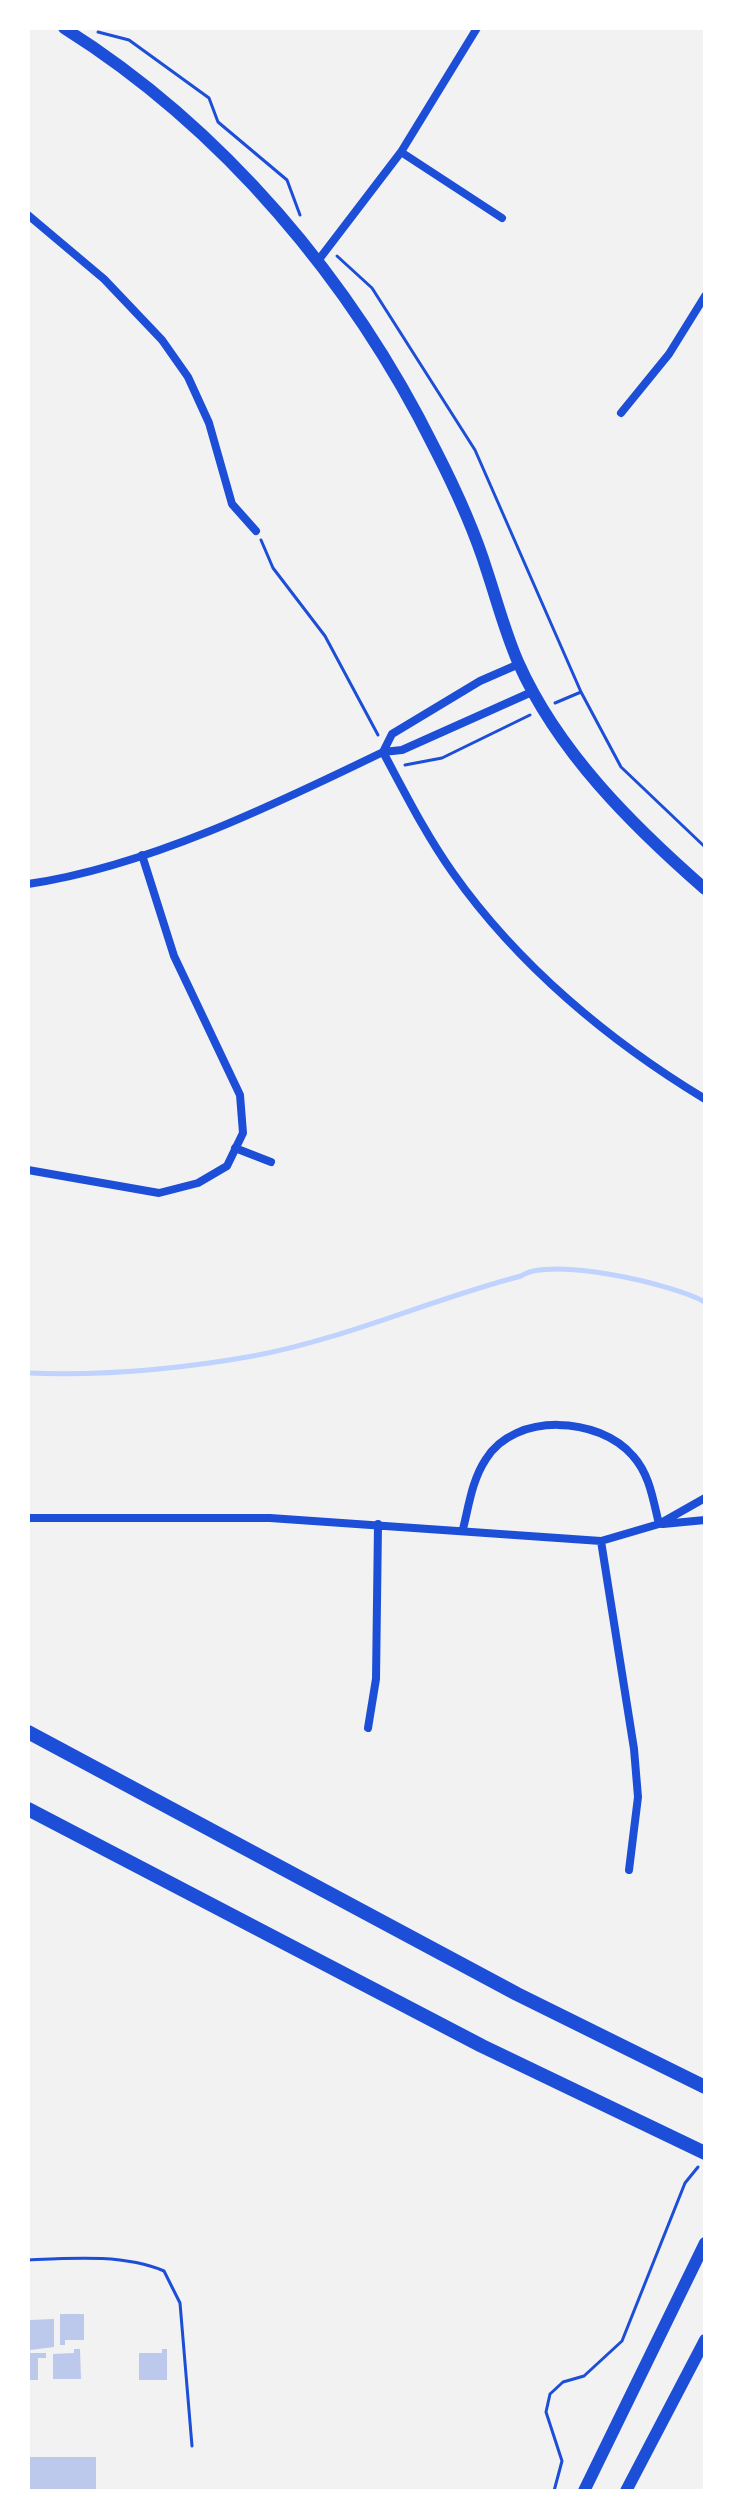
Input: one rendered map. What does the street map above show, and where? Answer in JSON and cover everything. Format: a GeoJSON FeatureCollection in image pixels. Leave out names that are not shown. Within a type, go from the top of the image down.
{"type":"FeatureCollection","features":[{"type":"Feature","properties":{"kind":"main road"},"geometry":{"type":"LineString","coordinates":[[28,1732],[517,1994],[705,2087]]}},
{"type":"Feature","properties":{"kind":"main road"},"geometry":{"type":"LineString","coordinates":[[28,1809],[482,2046],[705,2156]]}},
{"type":"Feature","properties":{"kind":"street"},"geometry":{"type":"LineString","coordinates":[[64,28],[135,78],[184,119],[253,186],[317,262],[351,309],[430,438],[464,509],[519,664],[534,691],[592,777],[637,826],[705,889]]}},
{"type":"Feature","properties":{"kind":"street"},"geometry":{"type":"LineString","coordinates":[[317,262],[401,152],[477,28]]}},
{"type":"Feature","properties":{"kind":"street"},"geometry":{"type":"LineString","coordinates":[[401,152],[502,218]]}},
{"type":"Feature","properties":{"kind":"street"},"geometry":{"type":"LineString","coordinates":[[28,215],[104,279],[162,340],[188,377],[209,423],[232,504],[256,531]]}},
{"type":"Feature","properties":{"kind":"street"},"geometry":{"type":"LineString","coordinates":[[621,413],[669,354],[705,296]]}},
{"type":"Feature","properties":{"kind":"street"},"geometry":{"type":"LineString","coordinates":[[383,752],[392,734],[480,681],[519,664]]}},
{"type":"Feature","properties":{"kind":"street"},"geometry":{"type":"LineString","coordinates":[[28,884],[94,871],[142,855],[383,752],[402,750],[534,691]]}},
{"type":"Feature","properties":{"kind":"street"},"geometry":{"type":"LineString","coordinates":[[383,752],[420,822],[454,874],[498,929],[606,1031],[657,1070],[705,1099]]}},
{"type":"Feature","properties":{"kind":"street"},"geometry":{"type":"LineString","coordinates":[[28,1170],[159,1193],[198,1183],[227,1166],[243,1133],[240,1095],[174,956],[142,855]]}},
{"type":"Feature","properties":{"kind":"street"},"geometry":{"type":"LineString","coordinates":[[235,1148],[271,1162]]}},
{"type":"Feature","properties":{"kind":"street"},"geometry":{"type":"LineString","coordinates":[[463,1529],[474,1482],[487,1456],[505,1439],[524,1429],[546,1426],[594,1430],[632,1454],[646,1474],[659,1524]]}},
{"type":"Feature","properties":{"kind":"street"},"geometry":{"type":"LineString","coordinates":[[659,1524],[705,1498]]}},
{"type":"Feature","properties":{"kind":"street"},"geometry":{"type":"LineString","coordinates":[[28,1518],[270,1518],[463,1529],[601,1541],[659,1524],[705,1520]]}},
{"type":"Feature","properties":{"kind":"street"},"geometry":{"type":"LineString","coordinates":[[368,1728],[376,1679],[378,1524]]}},
{"type":"Feature","properties":{"kind":"street"},"geometry":{"type":"LineString","coordinates":[[601,1541],[634,1749],[638,1797],[629,1870]]}},
{"type":"Feature","properties":{"kind":"street"},"geometry":{"type":"LineString","coordinates":[[584,2491],[705,2243]]}},
{"type":"Feature","properties":{"kind":"street"},"geometry":{"type":"LineString","coordinates":[[626,2491],[705,2340]]}},
{"type":"Feature","properties":{"kind":"path"},"geometry":{"type":"LineString","coordinates":[[256,531],[273,568],[325,636],[377,731],[383,752],[409,767],[442,758],[581,692]]}},
{"type":"Feature","properties":{"kind":"path"},"geometry":{"type":"LineString","coordinates":[[554,2491],[562,2461],[546,2412],[550,2394],[563,2382],[584,2376],[622,2341],[685,2183],[705,2156]]}},
{"type":"Feature","properties":{"kind":"path"},"geometry":{"type":"LineString","coordinates":[[28,2260],[69,2258],[131,2262],[164,2271],[180,2303],[192,2446]]}},
{"type":"Feature","properties":{"kind":"building"},"geometry":{"type":"Polygon","coordinates":[[[60,2314],[84,2314],[84,2340],[65,2340],[65,2345],[60,2345],[60,2314]]]}},
{"type":"Feature","properties":{"kind":"building"},"geometry":{"type":"Polygon","coordinates":[[[54,2319],[54,2347],[30,2350],[30,2320],[54,2319]]]}},
{"type":"Feature","properties":{"kind":"building"},"geometry":{"type":"Polygon","coordinates":[[[74,2349],[80,2349],[81,2379],[53,2379],[53,2354],[74,2353],[74,2349]]]}},
{"type":"Feature","properties":{"kind":"building"},"geometry":{"type":"Polygon","coordinates":[[[162,2349],[167,2349],[167,2380],[139,2380],[139,2353],[162,2353],[162,2349]]]}},
{"type":"Feature","properties":{"kind":"building"},"geometry":{"type":"Polygon","coordinates":[[[28,2353],[46,2353],[46,2358],[38,2358],[38,2380],[28,2380],[28,2353]]]}},
{"type":"Feature","properties":{"kind":"building"},"geometry":{"type":"Polygon","coordinates":[[[28,2457],[96,2457],[96,2491],[28,2491],[28,2457]]]}},
{"type":"Feature","properties":{"kind":"waterway"},"geometry":{"type":"LineString","coordinates":[[28,1373],[141,1370],[253,1356],[320,1340],[536,1271],[558,1269],[612,1275],[667,1288],[705,1302]]}}]}
